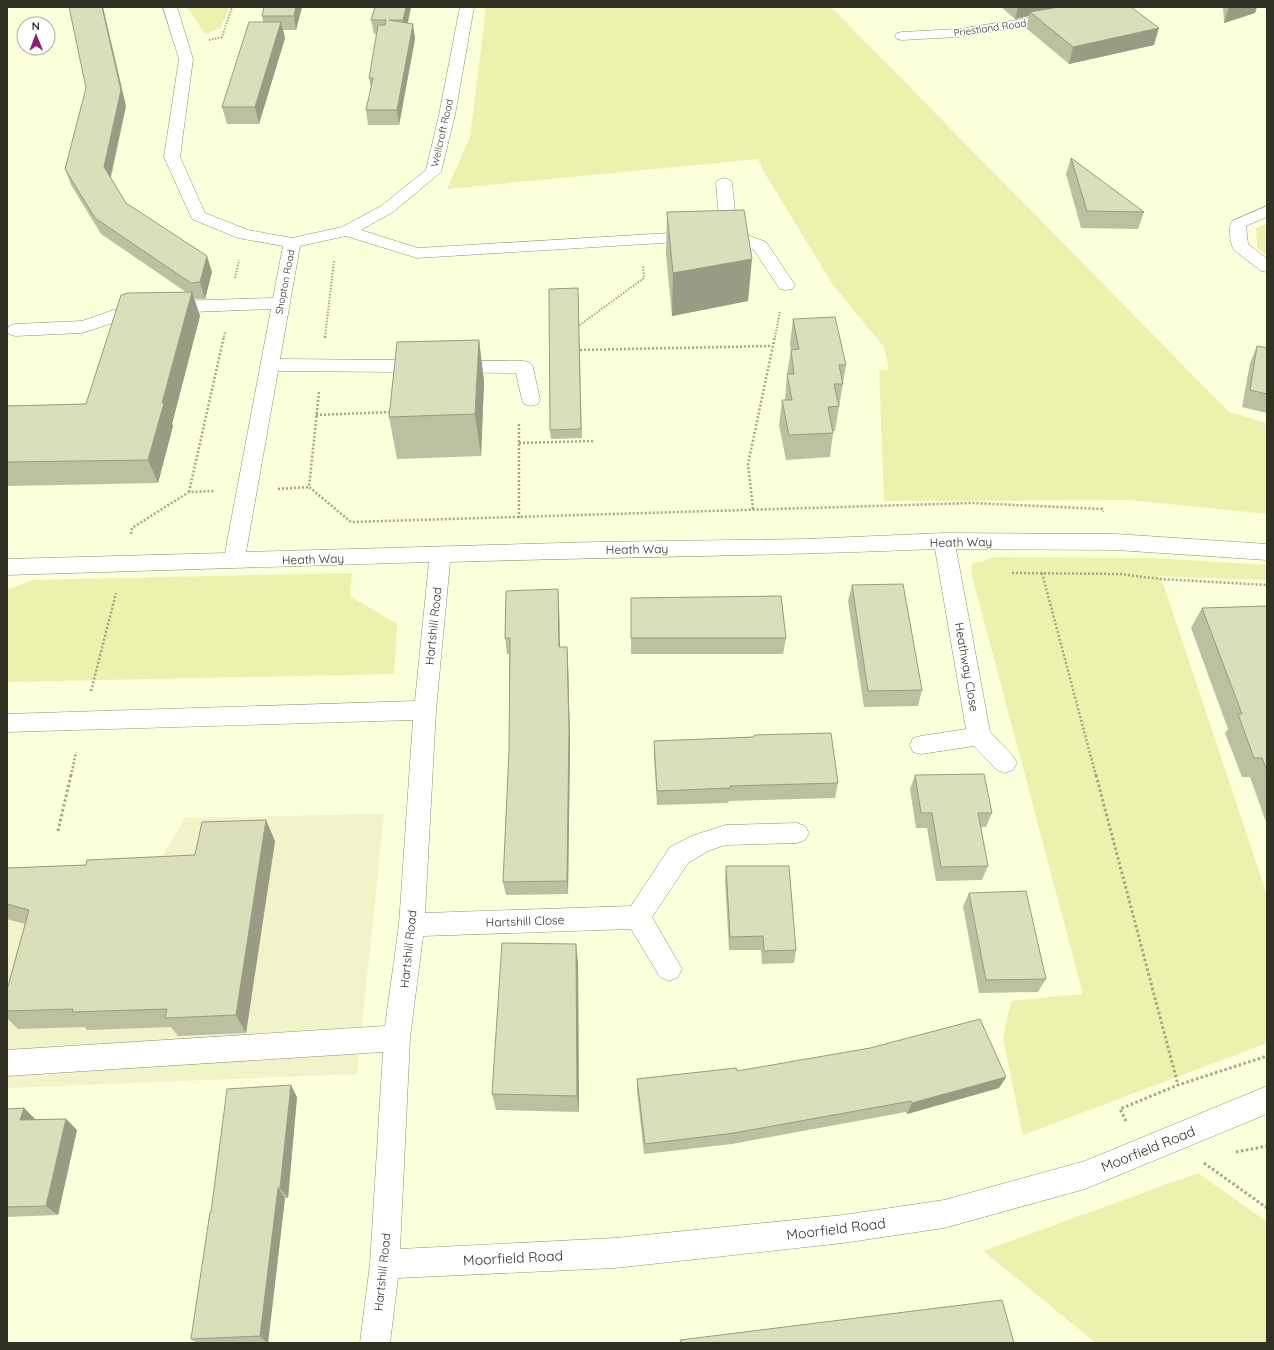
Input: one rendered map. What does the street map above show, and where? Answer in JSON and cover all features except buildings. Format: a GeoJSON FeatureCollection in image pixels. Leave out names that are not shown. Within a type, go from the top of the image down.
{"type":"FeatureCollection","features":[{"type":"Feature","properties":{"kind":"street","name":"Shopton Road"},"geometry":{"type":"LineString","coordinates":[[170,7],[186,59],[172,156],[198,216],[244,234],[292,243],[234,561]]}},
{"type":"Feature","properties":{"kind":"street","name":"Wellcroft Road"},"geometry":{"type":"LineString","coordinates":[[292,243],[355,233],[433,172],[447,115],[467,7]]}},
{"type":"Feature","properties":{"kind":"street","name":"Priestland Road"},"geometry":{"type":"LineString","coordinates":[[902,36],[958,33],[1054,18],[1100,7]]}},
{"type":"Feature","properties":{"kind":"street"},"geometry":{"type":"LineString","coordinates":[[724,183],[729,234]]}},
{"type":"Feature","properties":{"kind":"street"},"geometry":{"type":"LineString","coordinates":[[1267,211],[1238,224],[1240,246],[1267,267]]}},
{"type":"Feature","properties":{"kind":"street"},"geometry":{"type":"LineString","coordinates":[[355,233],[417,253],[729,234],[760,246],[786,285]]}},
{"type":"Feature","properties":{"kind":"street"},"geometry":{"type":"LineString","coordinates":[[15,330],[82,327],[141,308],[281,303]]}},
{"type":"Feature","properties":{"kind":"street"},"geometry":{"type":"LineString","coordinates":[[270,365],[524,367],[531,400]]}},
{"type":"Feature","properties":{"kind":"street","name":"Heath Way"},"geometry":{"type":"LineString","coordinates":[[7,567],[944,541],[1112,542],[1267,552]]}},
{"type":"Feature","properties":{"kind":"street","name":"Heathway Close"},"geometry":{"type":"LineString","coordinates":[[944,541],[979,736]]}},
{"type":"Feature","properties":{"kind":"street","name":"Hartshill Road"},"geometry":{"type":"LineString","coordinates":[[375,1343],[385,1264],[397,1038],[412,924],[425,710],[440,554]]}},
{"type":"Feature","properties":{"kind":"street"},"geometry":{"type":"LineString","coordinates":[[7,723],[425,710]]}},
{"type":"Feature","properties":{"kind":"street"},"geometry":{"type":"LineString","coordinates":[[921,746],[979,736],[1005,763]]}},
{"type":"Feature","properties":{"kind":"street"},"geometry":{"type":"LineString","coordinates":[[669,969],[638,917],[679,856],[703,842],[726,835],[797,833]]}},
{"type":"Feature","properties":{"kind":"street","name":"Hartshill Close"},"geometry":{"type":"LineString","coordinates":[[412,924],[638,917]]}},
{"type":"Feature","properties":{"kind":"street"},"geometry":{"type":"LineString","coordinates":[[7,1063],[397,1038]]}},
{"type":"Feature","properties":{"kind":"street","name":"Moorfield Road"},"geometry":{"type":"LineString","coordinates":[[385,1264],[615,1253],[843,1229],[944,1214],[1085,1175],[1267,1100]]}},
{"type":"Feature","properties":{"kind":"path"},"geometry":{"type":"LineString","coordinates":[[182,46],[222,37],[232,7]]}},
{"type":"Feature","properties":{"kind":"path"},"geometry":{"type":"LineString","coordinates":[[355,233],[336,244],[309,487],[351,522],[972,503],[1102,508],[1112,542]]}},
{"type":"Feature","properties":{"kind":"path"},"geometry":{"type":"LineString","coordinates":[[189,492],[231,305],[244,234]]}},
{"type":"Feature","properties":{"kind":"path"},"geometry":{"type":"LineString","coordinates":[[575,328],[644,278],[641,239]]}},
{"type":"Feature","properties":{"kind":"path"},"geometry":{"type":"LineString","coordinates":[[753,509],[748,464],[786,285]]}},
{"type":"Feature","properties":{"kind":"path"},"geometry":{"type":"LineString","coordinates":[[575,350],[772,346]]}},
{"type":"Feature","properties":{"kind":"path"},"geometry":{"type":"LineString","coordinates":[[519,518],[520,413],[531,400]]}},
{"type":"Feature","properties":{"kind":"path"},"geometry":{"type":"LineString","coordinates":[[316,415],[394,412]]}},
{"type":"Feature","properties":{"kind":"path"},"geometry":{"type":"LineString","coordinates":[[519,443],[594,441]]}},
{"type":"Feature","properties":{"kind":"path"},"geometry":{"type":"LineString","coordinates":[[1267,585],[1160,579],[1120,574],[1042,573],[1178,1085],[1267,1056]]}},
{"type":"Feature","properties":{"kind":"path"},"geometry":{"type":"LineString","coordinates":[[58,831],[84,720]]}},
{"type":"Feature","properties":{"kind":"shaded area"},"geometry":{"type":"Polygon","coordinates":[[[187,7],[229,7],[221,28],[205,34],[187,7]]]}},
{"type":"Feature","properties":{"kind":"shaded area"},"geometry":{"type":"Polygon","coordinates":[[[486,7],[831,7],[1229,412],[1267,423],[1267,514],[1130,500],[884,501],[879,370],[889,369],[884,347],[833,285],[764,172],[758,159],[447,189],[470,137],[486,7]]]}},
{"type":"Feature","properties":{"kind":"shaded area"},"geometry":{"type":"Polygon","coordinates":[[[1267,223],[1267,255],[1257,248],[1256,228],[1267,223]]]}},
{"type":"Feature","properties":{"kind":"shaded area"},"geometry":{"type":"Polygon","coordinates":[[[995,557],[1152,558],[1267,565],[1267,580],[1158,576],[1163,583],[1267,895],[1267,1043],[1023,1135],[1003,1038],[1011,1001],[1083,994],[971,572],[972,564],[995,557]]]}},
{"type":"Feature","properties":{"kind":"shaded area"},"geometry":{"type":"Polygon","coordinates":[[[352,573],[350,596],[397,624],[394,674],[8,682],[7,590],[33,580],[352,573]]]}},
{"type":"Feature","properties":{"kind":"shaded area"},"geometry":{"type":"Polygon","coordinates":[[[384,814],[357,1074],[7,1088],[7,879],[152,873],[185,818],[384,814]]]}},
{"type":"Feature","properties":{"kind":"shaded area"},"geometry":{"type":"Polygon","coordinates":[[[1198,1173],[1267,1222],[1267,1343],[1096,1343],[983,1251],[1198,1173]]]}}]}
